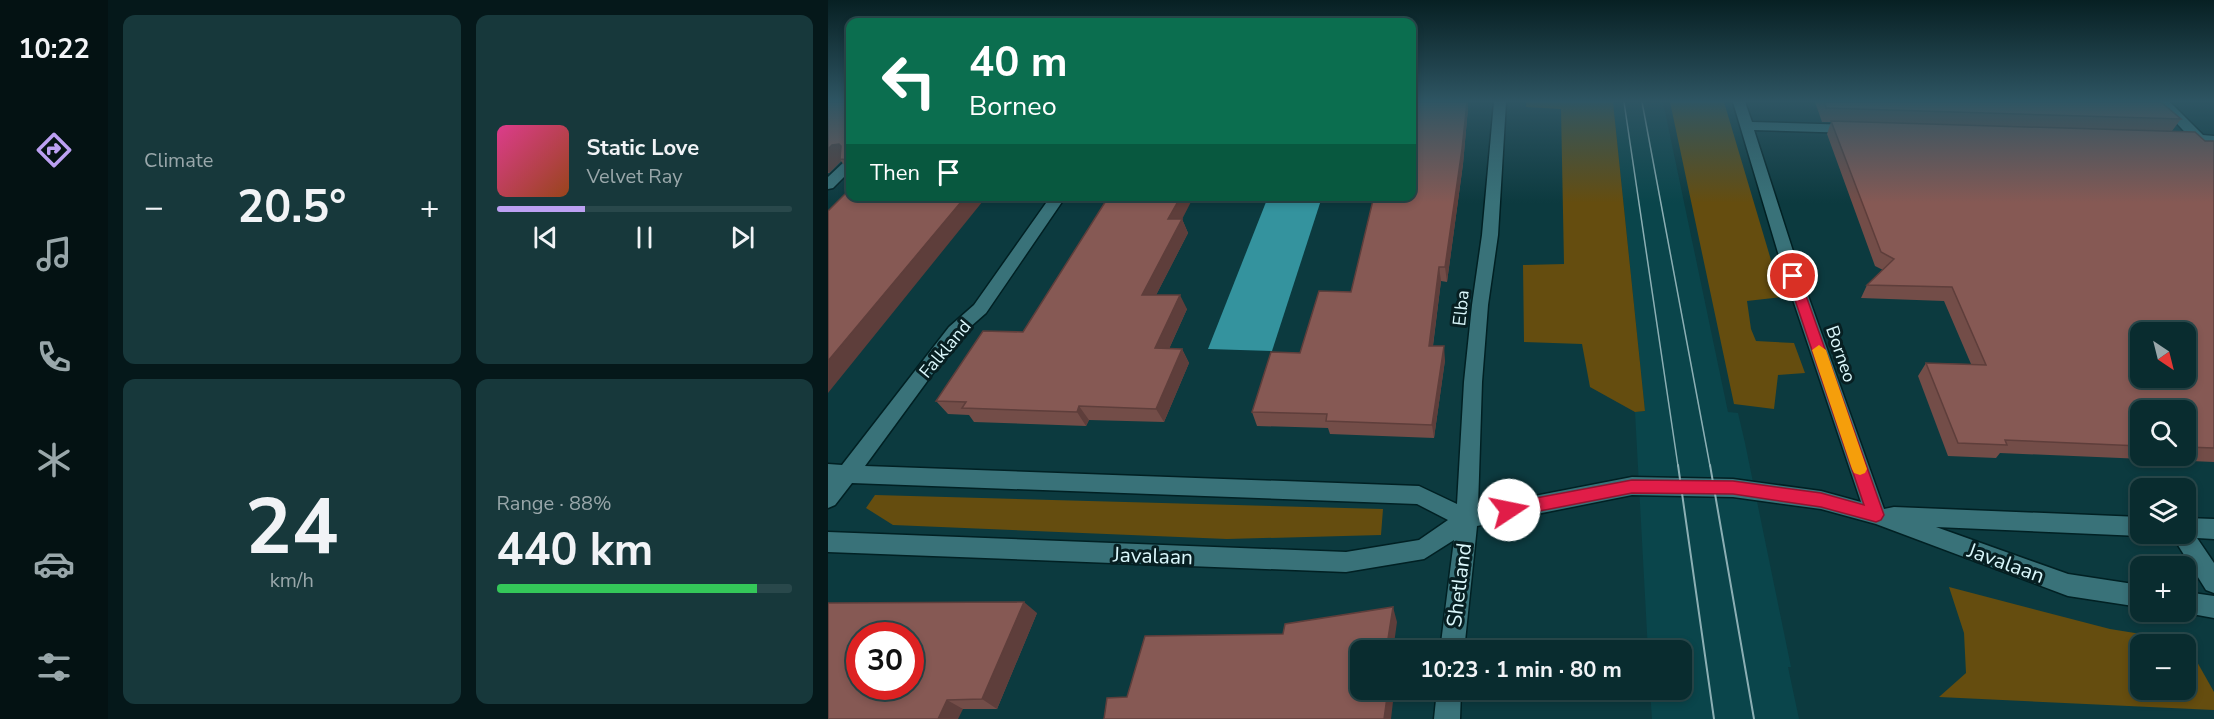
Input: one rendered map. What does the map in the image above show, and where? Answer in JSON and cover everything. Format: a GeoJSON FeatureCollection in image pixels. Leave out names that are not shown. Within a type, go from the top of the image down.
{"type":"FeatureCollection","features":[{"type":"Feature","properties":{"kind":"street","name":"Elba"},"geometry":{"type":"LineString","coordinates":[[1467,519],[1473,382],[1480,305],[1490,235],[1497,136]]}},
{"type":"Feature","properties":{"kind":"street","name":"Borneo"},"geometry":{"type":"LineString","coordinates":[[1750,136],[1793,276],[1876,515]]}},
{"type":"Feature","properties":{"kind":"street"},"geometry":{"type":"LineString","coordinates":[[2196,136],[2199,139]]}},
{"type":"Feature","properties":{"kind":"street"},"geometry":{"type":"LineString","coordinates":[[2180,139],[2214,140]]}},
{"type":"Feature","properties":{"kind":"street"},"geometry":{"type":"LineString","coordinates":[[828,185],[846,168]]}},
{"type":"Feature","properties":{"kind":"street","name":"Falkland"},"geometry":{"type":"LineString","coordinates":[[828,499],[838,474],[955,331],[980,309],[1056,201]]}},
{"type":"Feature","properties":{"kind":"street"},"geometry":{"type":"LineString","coordinates":[[838,474],[1419,495],[1467,519]]}},
{"type":"Feature","properties":{"kind":"street","name":"Javalaan"},"geometry":{"type":"LineString","coordinates":[[828,542],[1346,562],[1424,549],[1467,519],[1632,486],[1733,488],[1821,500],[1876,515],[2068,585],[2130,594]]}},
{"type":"Feature","properties":{"kind":"street","name":"Javalaan"},"geometry":{"type":"LineString","coordinates":[[1876,515],[2130,526]]}},
{"type":"Feature","properties":{"kind":"street","name":"Shetland"},"geometry":{"type":"LineString","coordinates":[[1453,640],[1467,519]]}},
{"type":"Feature","properties":{"kind":"street"},"geometry":{"type":"LineString","coordinates":[[2196,528],[2214,529]]}},
{"type":"Feature","properties":{"kind":"street"},"geometry":{"type":"LineString","coordinates":[[2189,544],[2214,582]]}},
{"type":"Feature","properties":{"kind":"street"},"geometry":{"type":"LineString","coordinates":[[2196,604],[2214,607]]}},
{"type":"Feature","properties":{"kind":"street"},"geometry":{"type":"LineString","coordinates":[[1447,719],[1448,700]]}},
{"type":"Feature","properties":{"kind":"shaded area"},"geometry":{"type":"Polygon","coordinates":[[[1562,136],[1616,136],[1645,411],[1635,412],[1590,387],[1582,344],[1524,342],[1523,265],[1564,264],[1562,136]]]}},
{"type":"Feature","properties":{"kind":"shaded area"},"geometry":{"type":"Polygon","coordinates":[[[1616,136],[1670,136],[1728,412],[1738,413],[1745,443],[1791,667],[1788,667],[1799,719],[1652,719],[1651,700],[1692,700],[1692,640],[1647,640],[1635,412],[1645,411],[1616,136]]]}},
{"type":"Feature","properties":{"kind":"shaded area"},"geometry":{"type":"Polygon","coordinates":[[[1677,136],[1734,136],[1782,297],[1747,301],[1751,329],[1756,341],[1794,343],[1805,373],[1778,375],[1774,409],[1734,404],[1677,136]]]}},
{"type":"Feature","properties":{"kind":"shaded area"},"geometry":{"type":"Polygon","coordinates":[[[1266,201],[1321,201],[1272,351],[1208,349],[1266,201]]]}},
{"type":"Feature","properties":{"kind":"shaded area"},"geometry":{"type":"Polygon","coordinates":[[[875,495],[1383,509],[1381,535],[1227,539],[893,525],[866,508],[875,495]]]}},
{"type":"Feature","properties":{"kind":"shaded area"},"geometry":{"type":"Polygon","coordinates":[[[1949,587],[2110,629],[2141,634],[2130,634],[2130,700],[2196,700],[2196,660],[2214,692],[2214,710],[1939,697],[1966,673],[1964,633],[1949,587]]]}},
{"type":"Feature","properties":{"kind":"building"},"geometry":{"type":"Polygon","coordinates":[[[828,136],[846,136],[846,160],[840,159],[841,146],[839,144],[832,145],[828,149],[828,136]]]}},
{"type":"Feature","properties":{"kind":"building"},"geometry":{"type":"Polygon","coordinates":[[[1416,136],[1463,136],[1445,267],[1439,267],[1429,346],[1444,346],[1432,425],[1326,421],[1327,414],[1252,412],[1271,352],[1300,353],[1319,291],[1351,292],[1373,201],[1416,201],[1416,136]]]}},
{"type":"Feature","properties":{"kind":"building"},"geometry":{"type":"Polygon","coordinates":[[[1837,136],[2199,136],[2205,141],[2214,141],[2214,448],[2196,447],[2196,400],[2130,400],[2130,446],[2005,440],[2007,445],[1958,443],[1926,363],[1986,365],[1952,287],[1867,285],[1894,259],[1881,252],[1837,136]]]}},
{"type":"Feature","properties":{"kind":"building"},"geometry":{"type":"Polygon","coordinates":[[[846,193],[846,201],[962,201],[828,361],[828,211],[846,193]]]}},
{"type":"Feature","properties":{"kind":"building"},"geometry":{"type":"Polygon","coordinates":[[[1106,201],[1178,201],[1168,219],[1182,219],[1142,295],[1180,295],[1155,348],[1182,349],[1156,409],[1079,406],[1077,412],[962,408],[966,402],[936,401],[983,331],[1023,332],[1106,201]]]}},
{"type":"Feature","properties":{"kind":"building"},"geometry":{"type":"Polygon","coordinates":[[[1024,602],[982,699],[947,700],[938,719],[828,719],[828,603],[1024,602]]]}},
{"type":"Feature","properties":{"kind":"building"},"geometry":{"type":"Polygon","coordinates":[[[1393,607],[1388,640],[1350,640],[1350,700],[1387,700],[1384,719],[1104,719],[1107,698],[1127,697],[1145,636],[1283,634],[1285,624],[1393,607]]]}},
{"type":"Feature","properties":{"kind":"tram line"},"geometry":{"type":"LineString","coordinates":[[1629,136],[1678,466]]}},
{"type":"Feature","properties":{"kind":"tram line"},"geometry":{"type":"LineString","coordinates":[[1648,136],[1710,466]]}},
{"type":"Feature","properties":{"kind":"tram line"},"geometry":{"type":"LineString","coordinates":[[1678,465],[1714,719]]}},
{"type":"Feature","properties":{"kind":"tram line"},"geometry":{"type":"LineString","coordinates":[[1710,465],[1754,719]]}},
{"type":"Feature","properties":{"kind":"slow traffic"},"geometry":{"type":"LineString","coordinates":[[1819,350],[1860,469]]}},
{"type":"Feature","properties":{"kind":"route"},"geometry":{"type":"LineString","coordinates":[[1509,510],[1632,486],[1733,488],[1781,493],[1821,500],[1876,515],[1793,276]]}}]}
